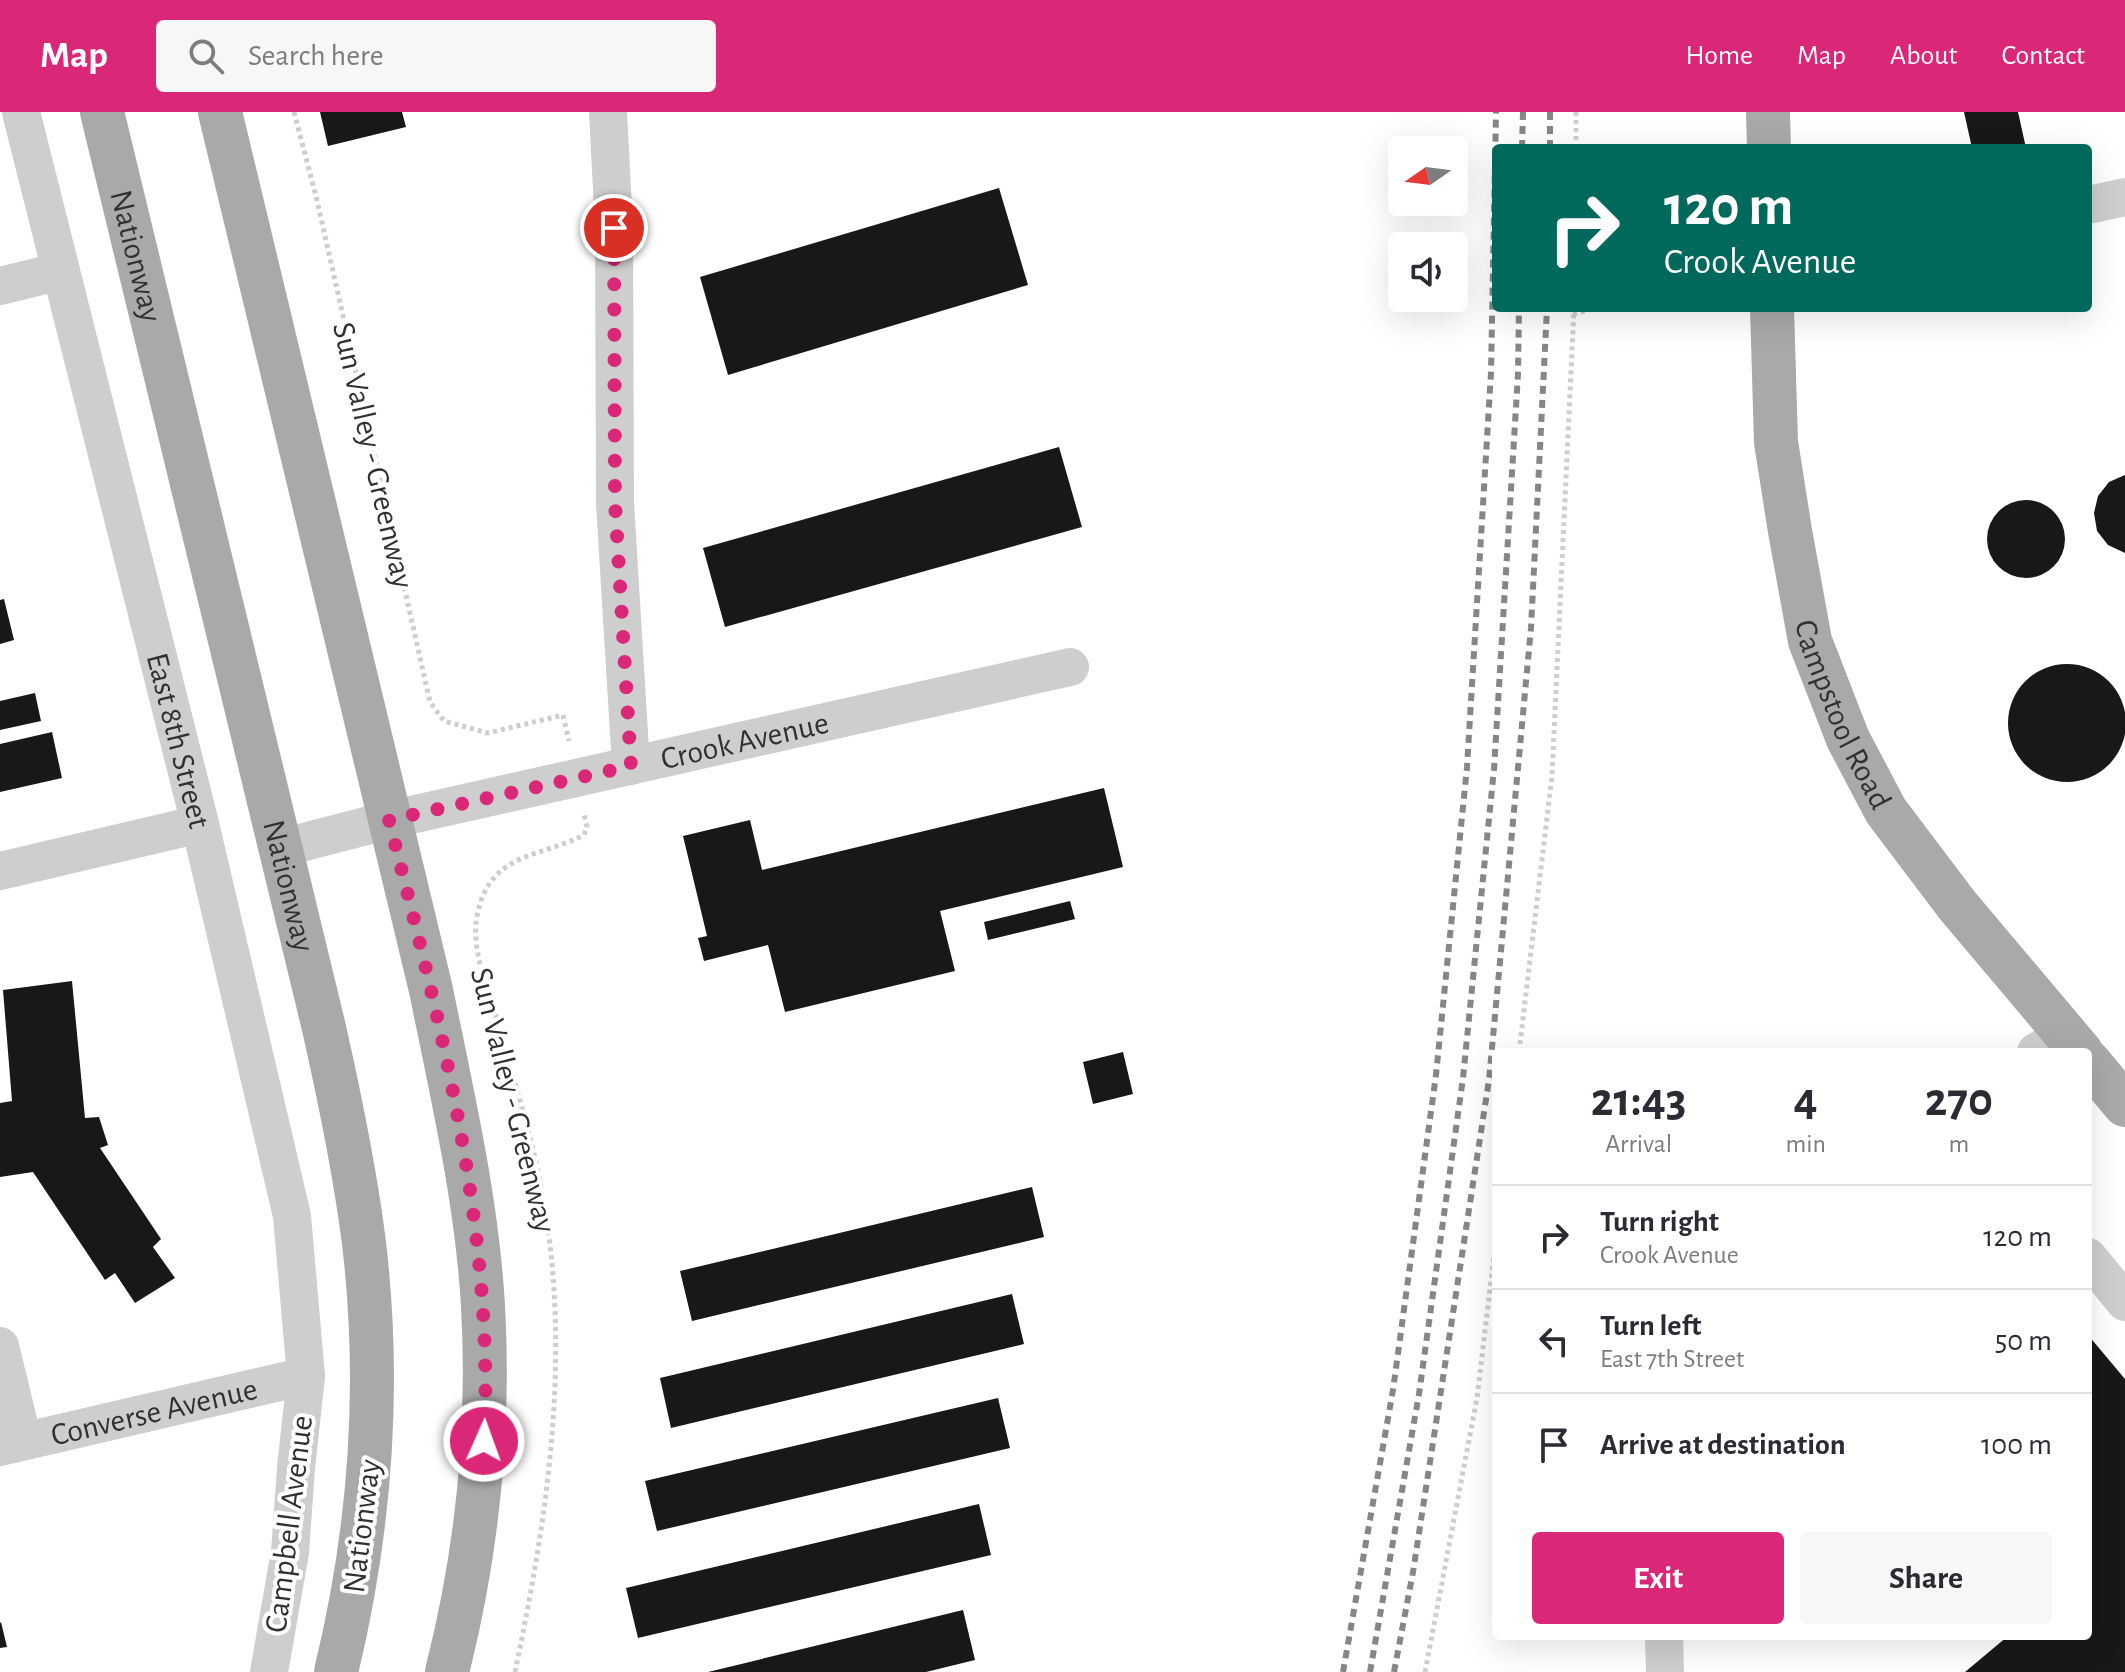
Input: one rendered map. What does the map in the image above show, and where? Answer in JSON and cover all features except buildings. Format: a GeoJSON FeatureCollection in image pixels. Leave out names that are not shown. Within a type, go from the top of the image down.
{"type":"FeatureCollection","features":[{"type":"Feature","properties":{"kind":"main road","name":"Nationway"},"geometry":{"type":"LineString","coordinates":[[102,112],[343,1113],[362,1230],[370,1309],[372,1380],[366,1498],[359,1566],[336,1672]]}},
{"type":"Feature","properties":{"kind":"main road"},"geometry":{"type":"LineString","coordinates":[[220,112],[431,990],[469,1197],[483,1303],[485,1418],[474,1547],[447,1672]]}},
{"type":"Feature","properties":{"kind":"main road"},"geometry":{"type":"LineString","coordinates":[[1768,112],[1769,144]]}},
{"type":"Feature","properties":{"kind":"main road","name":"Campstool Road"},"geometry":{"type":"LineString","coordinates":[[1772,312],[1776,442],[1790,531],[1810,641],[1848,739],[1886,811],[2066,1048]]}},
{"type":"Feature","properties":{"kind":"main road","name":"Campstool Road"},"geometry":{"type":"LineString","coordinates":[[2092,1073],[2125,1105]]}},
{"type":"Feature","properties":{"kind":"street","name":"East 8th Street"},"geometry":{"type":"LineString","coordinates":[[21,112],[200,824],[292,1216],[306,1376]]}},
{"type":"Feature","properties":{"kind":"street"},"geometry":{"type":"LineString","coordinates":[[608,112],[614,228],[615,503],[631,766]]}},
{"type":"Feature","properties":{"kind":"street"},"geometry":{"type":"LineString","coordinates":[[2092,204],[2125,197]]}},
{"type":"Feature","properties":{"kind":"street"},"geometry":{"type":"LineString","coordinates":[[0,286],[61,271]]}},
{"type":"Feature","properties":{"kind":"street","name":"Crook Avenue"},"geometry":{"type":"LineString","coordinates":[[281,848],[389,820],[1070,667]]}},
{"type":"Feature","properties":{"kind":"street"},"geometry":{"type":"LineString","coordinates":[[0,871],[200,824]]}},
{"type":"Feature","properties":{"kind":"street"},"geometry":{"type":"LineString","coordinates":[[2092,1262],[2125,1302]]}},
{"type":"Feature","properties":{"kind":"street"},"geometry":{"type":"LineString","coordinates":[[0,1346],[12,1444]]}},
{"type":"Feature","properties":{"kind":"street","name":"Converse Avenue"},"geometry":{"type":"LineString","coordinates":[[12,1444],[306,1376]]}},
{"type":"Feature","properties":{"kind":"street","name":"Campbell Avenue"},"geometry":{"type":"LineString","coordinates":[[269,1672],[290,1552],[306,1376]]}},
{"type":"Feature","properties":{"kind":"street"},"geometry":{"type":"LineString","coordinates":[[1664,1640],[1665,1672]]}},
{"type":"Feature","properties":{"kind":"path","name":"Sun Valley - Greenway"},"geometry":{"type":"LineString","coordinates":[[294,112],[316,196],[430,702],[444,721],[488,733],[563,715]]}},
{"type":"Feature","properties":{"kind":"path"},"geometry":{"type":"LineString","coordinates":[[1576,112],[1576,144]]}},
{"type":"Feature","properties":{"kind":"path"},"geometry":{"type":"LineString","coordinates":[[1519,1048],[1552,776],[1574,312]]}},
{"type":"Feature","properties":{"kind":"path","name":"Sun Valley - Greenway"},"geometry":{"type":"LineString","coordinates":[[515,1672],[537,1565],[551,1460],[557,1320],[542,1192],[531,1139],[483,970],[475,928],[478,908],[486,888],[502,869],[540,849],[574,840],[584,835],[587,827]]}},
{"type":"Feature","properties":{"kind":"path"},"geometry":{"type":"LineString","coordinates":[[1425,1672],[1477,1398],[1492,1272]]}},
{"type":"Feature","properties":{"kind":"railway"},"geometry":{"type":"LineString","coordinates":[[1495,144],[1496,112]]}},
{"type":"Feature","properties":{"kind":"railway"},"geometry":{"type":"LineString","coordinates":[[1522,144],[1523,112]]}},
{"type":"Feature","properties":{"kind":"railway"},"geometry":{"type":"LineString","coordinates":[[1550,112],[1550,144]]}},
{"type":"Feature","properties":{"kind":"railway"},"geometry":{"type":"LineString","coordinates":[[1343,1672],[1393,1390],[1436,1075],[1467,767],[1492,312]]}},
{"type":"Feature","properties":{"kind":"railway"},"geometry":{"type":"LineString","coordinates":[[1370,1672],[1419,1394],[1463,1078],[1494,769],[1518,374],[1519,312]]}},
{"type":"Feature","properties":{"kind":"railway"},"geometry":{"type":"LineString","coordinates":[[1394,1672],[1413,1572],[1489,1080],[1531,628],[1547,312]]}},
{"type":"Feature","properties":{"kind":"route"},"geometry":{"type":"LineString","coordinates":[[484,1441],[483,1303],[460,1134],[431,990],[389,820],[631,766],[615,503],[614,228]]}}]}
